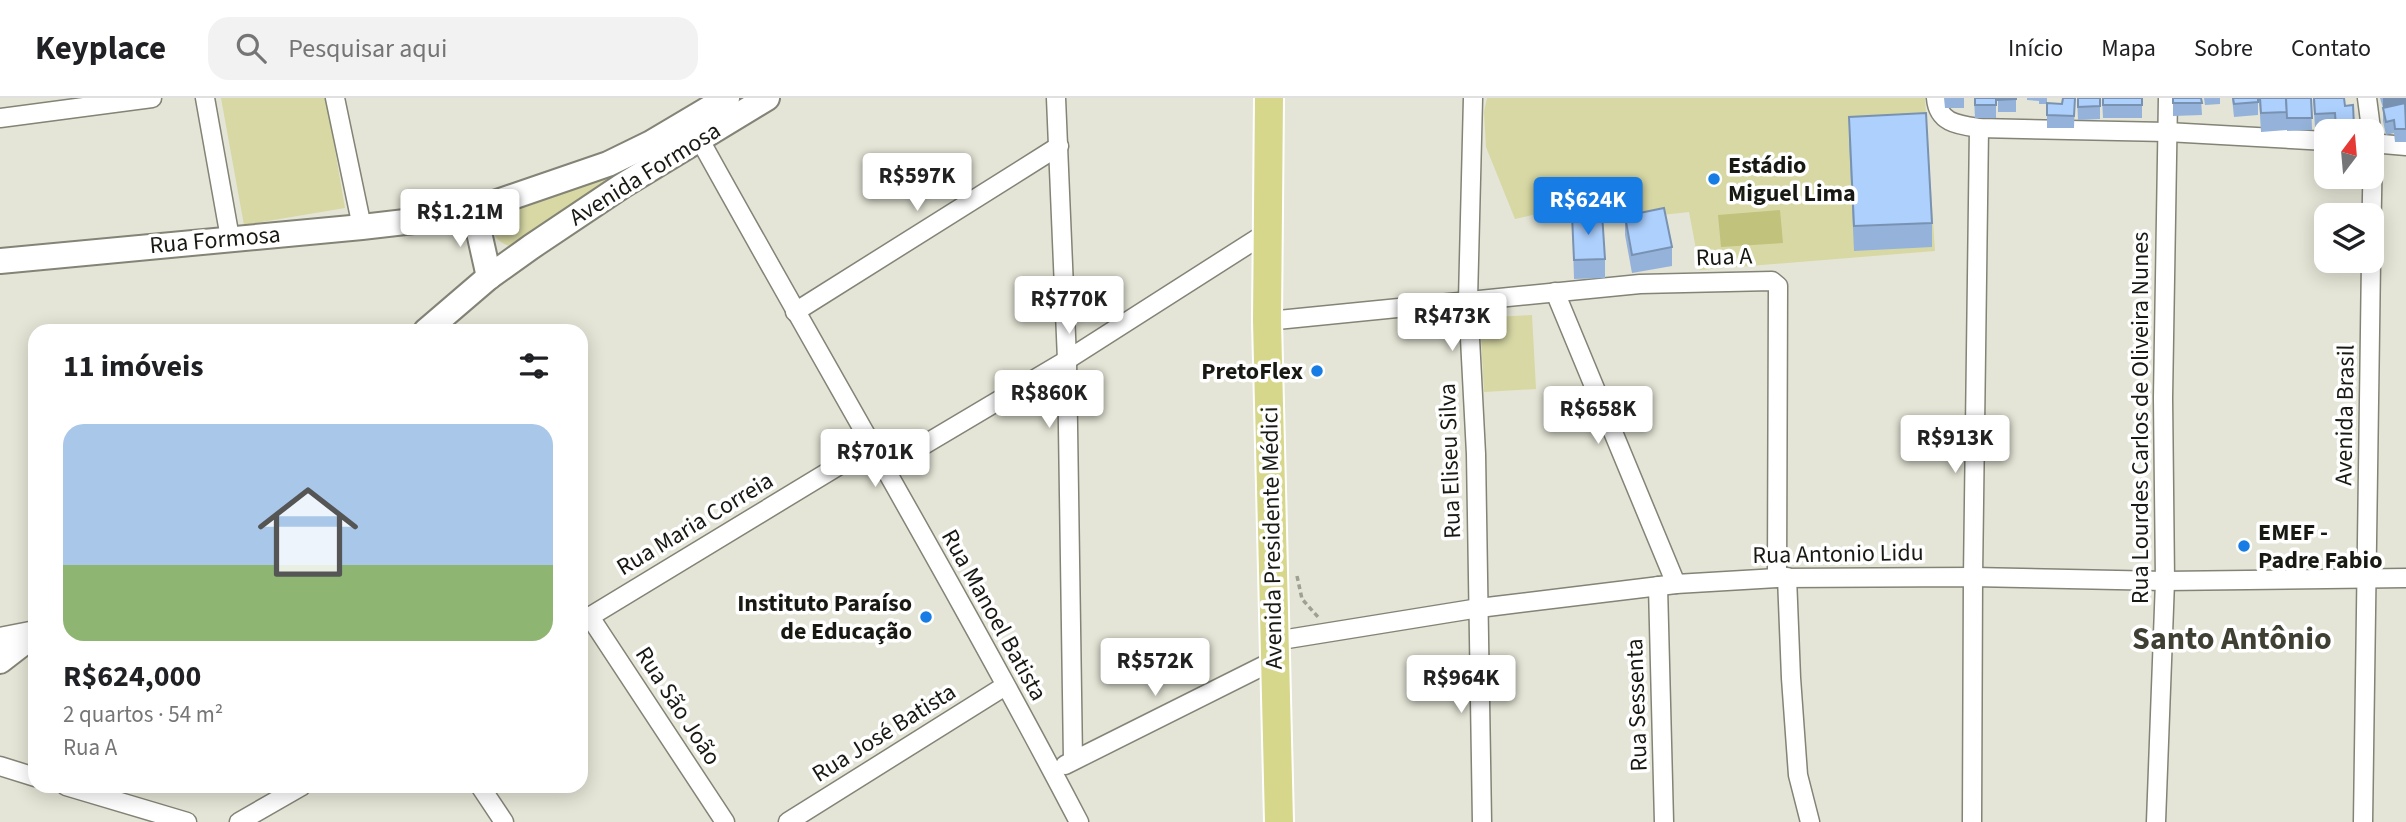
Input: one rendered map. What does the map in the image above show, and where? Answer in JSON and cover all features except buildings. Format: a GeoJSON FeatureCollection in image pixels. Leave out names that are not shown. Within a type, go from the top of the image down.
{"type":"FeatureCollection","features":[{"type":"Feature","properties":{"kind":"main road","name":"Avenida Formosa"},"geometry":{"type":"LineString","coordinates":[[434,324],[489,277],[622,186],[767,98]]}},
{"type":"Feature","properties":{"kind":"main road","name":"Avenida Presidente Médici"},"geometry":{"type":"LineString","coordinates":[[1270,98],[1267,321],[1279,822]]}},
{"type":"Feature","properties":{"kind":"main road","name":"Avenida Formosa"},"geometry":{"type":"LineString","coordinates":[[431,219],[474,210],[608,164],[651,143],[722,99]]}},
{"type":"Feature","properties":{"kind":"main road"},"geometry":{"type":"LineString","coordinates":[[608,164],[622,186]]}},
{"type":"Feature","properties":{"kind":"main road"},"geometry":{"type":"LineString","coordinates":[[474,210],[489,277]]}},
{"type":"Feature","properties":{"kind":"main road","name":"Rua Formosa"},"geometry":{"type":"LineString","coordinates":[[0,261],[431,219]]}},
{"type":"Feature","properties":{"kind":"main road"},"geometry":{"type":"LineString","coordinates":[[0,661],[28,638]]}},
{"type":"Feature","properties":{"kind":"street"},"geometry":{"type":"LineString","coordinates":[[0,118],[152,98]]}},
{"type":"Feature","properties":{"kind":"street"},"geometry":{"type":"LineString","coordinates":[[205,98],[230,238]]}},
{"type":"Feature","properties":{"kind":"street"},"geometry":{"type":"LineString","coordinates":[[335,98],[362,227]]}},
{"type":"Feature","properties":{"kind":"street"},"geometry":{"type":"LineString","coordinates":[[1056,98],[1067,360],[1073,760]]}},
{"type":"Feature","properties":{"kind":"street","name":"Rua Eliseu Silva"},"geometry":{"type":"LineString","coordinates":[[1473,98],[1468,300],[1476,454],[1482,822]]}},
{"type":"Feature","properties":{"kind":"street"},"geometry":{"type":"LineString","coordinates":[[1936,98],[1938,112],[1949,121],[1979,128],[2167,132],[2314,140]]}},
{"type":"Feature","properties":{"kind":"street","name":"Rua Lourdes Carlos de Oliveira Nunes"},"geometry":{"type":"LineString","coordinates":[[2156,822],[2165,581],[2163,398],[2168,98]]}},
{"type":"Feature","properties":{"kind":"street"},"geometry":{"type":"LineString","coordinates":[[2367,98],[2369,119]]}},
{"type":"Feature","properties":{"kind":"street"},"geometry":{"type":"LineString","coordinates":[[1972,822],[1979,128]]}},
{"type":"Feature","properties":{"kind":"street","name":"Rua Manoel Batista"},"geometry":{"type":"LineString","coordinates":[[700,140],[885,468],[1079,822]]}},
{"type":"Feature","properties":{"kind":"street"},"geometry":{"type":"LineString","coordinates":[[2384,144],[2406,145]]}},
{"type":"Feature","properties":{"kind":"street"},"geometry":{"type":"LineString","coordinates":[[795,312],[1059,146]]}},
{"type":"Feature","properties":{"kind":"street"},"geometry":{"type":"LineString","coordinates":[[885,468],[1067,360],[1269,231]]}},
{"type":"Feature","properties":{"kind":"street","name":"Avenida Brasil"},"geometry":{"type":"LineString","coordinates":[[2363,822],[2371,273]]}},
{"type":"Feature","properties":{"kind":"street","name":"Rua A"},"geometry":{"type":"LineString","coordinates":[[1468,300],[1640,284],[1772,281],[1778,286],[1782,578]]}},
{"type":"Feature","properties":{"kind":"street"},"geometry":{"type":"LineString","coordinates":[[1555,292],[1676,584]]}},
{"type":"Feature","properties":{"kind":"street"},"geometry":{"type":"LineString","coordinates":[[1267,321],[1468,300]]}},
{"type":"Feature","properties":{"kind":"street","name":"Rua Maria Correia"},"geometry":{"type":"LineString","coordinates":[[588,617],[871,446]]}},
{"type":"Feature","properties":{"kind":"street","name":"Rua Antonio Lidu"},"geometry":{"type":"LineString","coordinates":[[1053,771],[1275,650],[1335,631],[1479,608],[1676,584],[1782,578],[1973,577],[2165,581],[2406,578]]}},
{"type":"Feature","properties":{"kind":"street"},"geometry":{"type":"LineString","coordinates":[[1782,578],[1798,775],[1810,822]]}},
{"type":"Feature","properties":{"kind":"street","name":"Rua Sessenta"},"geometry":{"type":"LineString","coordinates":[[1658,586],[1664,822]]}},
{"type":"Feature","properties":{"kind":"street","name":"Rua São João"},"geometry":{"type":"LineString","coordinates":[[588,623],[724,822]]}},
{"type":"Feature","properties":{"kind":"street"},"geometry":{"type":"LineString","coordinates":[[0,637],[28,633]]}},
{"type":"Feature","properties":{"kind":"street","name":"Rua José Batista"},"geometry":{"type":"LineString","coordinates":[[788,822],[1005,687]]}},
{"type":"Feature","properties":{"kind":"street"},"geometry":{"type":"LineString","coordinates":[[0,766],[28,775]]}},
{"type":"Feature","properties":{"kind":"street"},"geometry":{"type":"LineString","coordinates":[[90,793],[187,822]]}},
{"type":"Feature","properties":{"kind":"street"},"geometry":{"type":"LineString","coordinates":[[239,822],[290,793]]}},
{"type":"Feature","properties":{"kind":"street"},"geometry":{"type":"LineString","coordinates":[[485,793],[504,822]]}},
{"type":"Feature","properties":{"kind":"path"},"geometry":{"type":"LineString","coordinates":[[1296,569],[1300,592],[1307,607],[1335,631]]}},
{"type":"Feature","properties":{"kind":"shaded area"},"geometry":{"type":"Polygon","coordinates":[[[221,98],[326,98],[345,208],[244,225],[221,98]]]}},
{"type":"Feature","properties":{"kind":"shaded area","name":"Estádio Miguel Lima"},"geometry":{"type":"Polygon","coordinates":[[[1487,98],[1925,98],[1935,251],[1700,270],[1689,212],[1617,220],[1569,216],[1549,211],[1515,219],[1486,147],[1484,112],[1487,98]]]}},
{"type":"Feature","properties":{"kind":"shaded area"},"geometry":{"type":"Polygon","coordinates":[[[605,177],[609,183],[513,247],[501,242],[494,234],[493,224],[499,212],[605,177]]]}},
{"type":"Feature","properties":{"kind":"shaded area"},"geometry":{"type":"Polygon","coordinates":[[[1780,210],[1783,243],[1721,247],[1718,215],[1780,210]]]}},
{"type":"Feature","properties":{"kind":"shaded area"},"geometry":{"type":"Polygon","coordinates":[[[1532,315],[1536,389],[1484,392],[1480,318],[1532,315]]]}},
{"type":"Feature","properties":{"kind":"place","name":"Estádio Miguel Lima"},"geometry":{"type":"Point","coordinates":[1714,179]}},
{"type":"Feature","properties":{"kind":"place","name":"PretoFlex"},"geometry":{"type":"Point","coordinates":[1317,371]}},
{"type":"Feature","properties":{"kind":"place","name":"EMEF - Padre Fabio"},"geometry":{"type":"Point","coordinates":[2244,546]}},
{"type":"Feature","properties":{"kind":"place","name":"Instituto Paraíso de Educação"},"geometry":{"type":"Point","coordinates":[926,617]}},
{"type":"Feature","properties":{"kind":"district","name":"Santo Antônio"},"geometry":{"type":"Point","coordinates":[2232,639]}}]}
